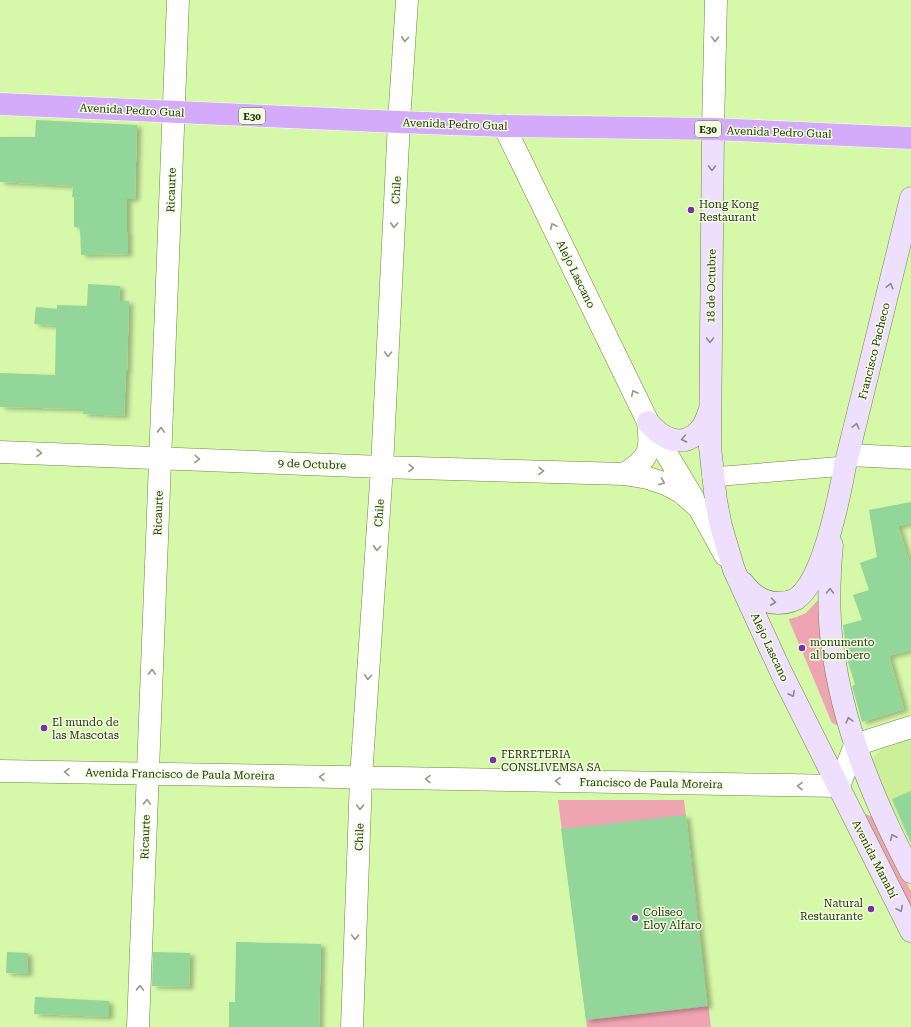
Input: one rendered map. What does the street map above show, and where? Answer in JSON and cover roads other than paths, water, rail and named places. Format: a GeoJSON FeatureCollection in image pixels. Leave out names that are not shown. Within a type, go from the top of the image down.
{"type":"FeatureCollection","features":[{"type":"Feature","properties":{"kind":"highway","name":"Avenida Pedro Gual"},"geometry":{"type":"LineString","coordinates":[[0,104],[504,126],[713,129],[911,138]]}},
{"type":"Feature","properties":{"kind":"main road","name":"18 de Octubre"},"geometry":{"type":"LineString","coordinates":[[713,129],[709,412],[710,447],[712,477],[722,526],[734,570]]}},
{"type":"Feature","properties":{"kind":"main road","name":"Francisco Pacheco"},"geometry":{"type":"LineString","coordinates":[[837,504],[911,198]]}},
{"type":"Feature","properties":{"kind":"main road"},"geometry":{"type":"LineString","coordinates":[[648,422],[656,431],[665,437],[675,440],[685,440],[693,436],[701,428],[709,412]]}},
{"type":"Feature","properties":{"kind":"main road"},"geometry":{"type":"LineString","coordinates":[[734,570],[747,589],[763,601],[785,603],[796,598],[812,580],[819,564],[837,504]]}},
{"type":"Feature","properties":{"kind":"main road"},"geometry":{"type":"LineString","coordinates":[[837,504],[832,547],[830,610],[832,642],[842,697],[855,745],[869,783],[897,846],[911,872]]}},
{"type":"Feature","properties":{"kind":"main road","name":"Alejo Lascano"},"geometry":{"type":"LineString","coordinates":[[734,570],[782,674],[839,786]]}},
{"type":"Feature","properties":{"kind":"main road","name":"Avenida Manabí"},"geometry":{"type":"LineString","coordinates":[[839,786],[911,931]]}},
{"type":"Feature","properties":{"kind":"street","name":"Ricaurte"},"geometry":{"type":"LineString","coordinates":[[138,1027],[178,0]]}},
{"type":"Feature","properties":{"kind":"street","name":"Chile"},"geometry":{"type":"LineString","coordinates":[[352,1027],[361,778],[382,467],[399,122],[407,0]]}},
{"type":"Feature","properties":{"kind":"street","name":"18 de Octubre"},"geometry":{"type":"LineString","coordinates":[[713,129],[716,0]]}},
{"type":"Feature","properties":{"kind":"street","name":"Alejo Lascano"},"geometry":{"type":"LineString","coordinates":[[504,126],[648,422],[734,570]]}},
{"type":"Feature","properties":{"kind":"street","name":"Alejo Lascano"},"geometry":{"type":"LineString","coordinates":[[624,474],[639,464],[647,453],[650,438],[648,422]]}},
{"type":"Feature","properties":{"kind":"street","name":"9 de Octubre"},"geometry":{"type":"LineString","coordinates":[[0,452],[382,467],[624,474]]}},
{"type":"Feature","properties":{"kind":"street"},"geometry":{"type":"LineString","coordinates":[[712,477],[847,461],[911,458]]}},
{"type":"Feature","properties":{"kind":"street","name":"Alejo Lascano"},"geometry":{"type":"LineString","coordinates":[[624,474],[648,478],[666,484],[681,492],[699,508]]}},
{"type":"Feature","properties":{"kind":"street"},"geometry":{"type":"LineString","coordinates":[[839,786],[855,745],[911,727]]}},
{"type":"Feature","properties":{"kind":"street","name":"Avenida Francisco de Paula Moreira"},"geometry":{"type":"LineString","coordinates":[[0,770],[361,778]]}},
{"type":"Feature","properties":{"kind":"street","name":"Francisco de Paula Moreira"},"geometry":{"type":"LineString","coordinates":[[361,778],[839,786]]}},
{"type":"Feature","properties":{"kind":"place","name":"Hong Kong Restaurant"},"geometry":{"type":"Point","coordinates":[691,210]}},
{"type":"Feature","properties":{"kind":"place","name":"monumento al bombero"},"geometry":{"type":"Point","coordinates":[802,648]}},
{"type":"Feature","properties":{"kind":"place","name":"El mundo de las Mascotas"},"geometry":{"type":"Point","coordinates":[44,728]}},
{"type":"Feature","properties":{"kind":"place","name":"FERRETERIA CONSLIVEMSA SA"},"geometry":{"type":"Point","coordinates":[493,760]}},
{"type":"Feature","properties":{"kind":"place","name":"Natural Restaurante"},"geometry":{"type":"Point","coordinates":[871,909]}},
{"type":"Feature","properties":{"kind":"place","name":"Coliseo Eloy Alfaro"},"geometry":{"type":"Point","coordinates":[635,918]}}]}
